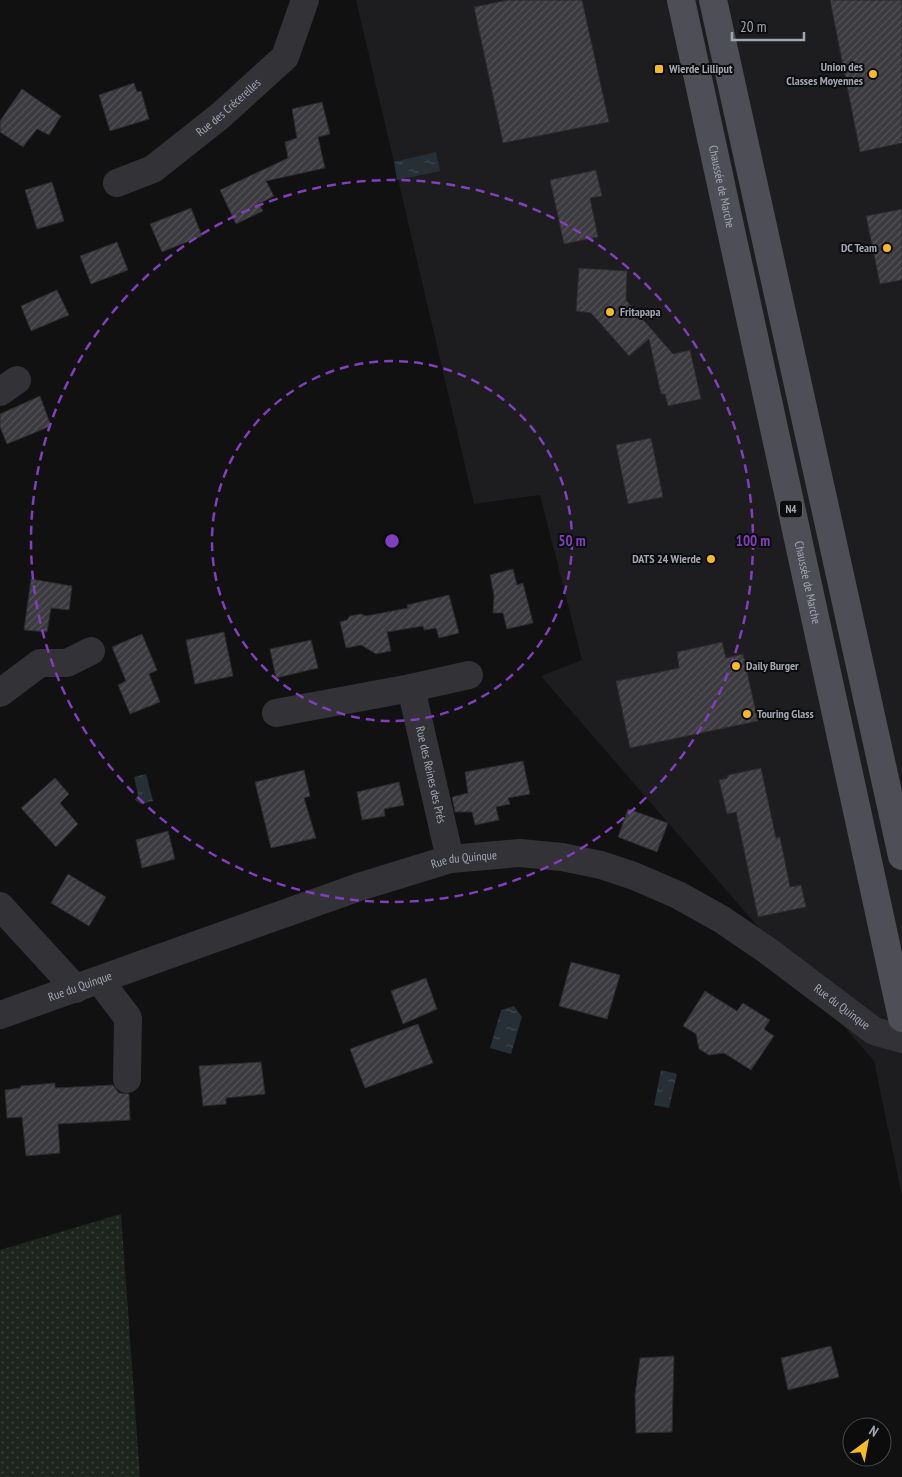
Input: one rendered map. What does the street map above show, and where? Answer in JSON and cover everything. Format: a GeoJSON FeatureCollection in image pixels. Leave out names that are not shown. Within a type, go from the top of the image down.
{"type":"FeatureCollection","features":[{"type":"Feature","properties":{"kind":"main road","name":"Chaussée de Marche"},"geometry":{"type":"LineString","coordinates":[[681,0],[902,1018]]}},
{"type":"Feature","properties":{"kind":"main road"},"geometry":{"type":"LineString","coordinates":[[713,0],[902,856]]}},
{"type":"Feature","properties":{"kind":"street","name":"Rue des Crécerelles"},"geometry":{"type":"LineString","coordinates":[[117,183],[153,169],[220,116],[285,57],[305,0]]}},
{"type":"Feature","properties":{"kind":"street"},"geometry":{"type":"LineString","coordinates":[[0,693],[40,663],[67,662],[91,652]]}},
{"type":"Feature","properties":{"kind":"street"},"geometry":{"type":"LineString","coordinates":[[276,713],[411,688],[469,675]]}},
{"type":"Feature","properties":{"kind":"street","name":"Rue des Reines des Prés"},"geometry":{"type":"LineString","coordinates":[[411,688],[450,859]]}},
{"type":"Feature","properties":{"kind":"street","name":"Rue du Quinque"},"geometry":{"type":"LineString","coordinates":[[0,1015],[359,887],[450,859],[520,853],[562,857],[600,864],[678,895],[721,919],[768,951],[874,1031],[902,1039]]}},
{"type":"Feature","properties":{"kind":"street"},"geometry":{"type":"LineString","coordinates":[[0,906],[88,985],[128,1018],[127,1079]]}},
{"type":"Feature","properties":{"kind":"shaded area"},"geometry":{"type":"Polygon","coordinates":[[[356,0],[902,0],[902,1196],[874,1061],[541,676],[582,660],[540,495],[474,504],[356,0]]]}},
{"type":"Feature","properties":{"kind":"shaded area"},"geometry":{"type":"Polygon","coordinates":[[[121,1214],[140,1477],[0,1477],[0,1250],[121,1214]]]}},
{"type":"Feature","properties":{"kind":"water"},"geometry":{"type":"Polygon","coordinates":[[[436,152],[440,171],[397,180],[394,162],[436,152]]]}},
{"type":"Feature","properties":{"kind":"water"},"geometry":{"type":"Polygon","coordinates":[[[146,774],[153,801],[141,804],[135,800],[138,794],[134,777],[146,774]]]}},
{"type":"Feature","properties":{"kind":"water"},"geometry":{"type":"Polygon","coordinates":[[[514,1006],[522,1017],[511,1054],[490,1048],[501,1010],[514,1006]]]}},
{"type":"Feature","properties":{"kind":"water"},"geometry":{"type":"Polygon","coordinates":[[[661,1070],[677,1074],[669,1108],[654,1105],[661,1070]]]}},
{"type":"Feature","properties":{"kind":"building"},"geometry":{"type":"Polygon","coordinates":[[[508,0],[582,0],[609,122],[503,143],[474,7],[508,0]]]}},
{"type":"Feature","properties":{"kind":"building","name":"Union des Classes Moyennes"},"geometry":{"type":"Polygon","coordinates":[[[830,0],[902,0],[902,143],[860,152],[830,0]]]}},
{"type":"Feature","properties":{"kind":"building"},"geometry":{"type":"Polygon","coordinates":[[[134,83],[137,92],[141,91],[149,119],[110,131],[99,95],[134,83]]]}},
{"type":"Feature","properties":{"kind":"building"},"geometry":{"type":"Polygon","coordinates":[[[22,89],[61,116],[49,135],[37,129],[23,147],[0,132],[0,121],[22,89]]]}},
{"type":"Feature","properties":{"kind":"building"},"geometry":{"type":"Polygon","coordinates":[[[322,102],[330,134],[318,137],[325,168],[266,181],[274,196],[259,204],[263,211],[236,224],[220,190],[288,158],[285,142],[297,138],[292,109],[322,102]]]}},
{"type":"Feature","properties":{"kind":"building"},"geometry":{"type":"Polygon","coordinates":[[[596,170],[602,196],[590,198],[598,237],[564,244],[550,180],[596,170]]]}},
{"type":"Feature","properties":{"kind":"building"},"geometry":{"type":"Polygon","coordinates":[[[52,182],[64,221],[37,229],[25,190],[52,182]]]}},
{"type":"Feature","properties":{"kind":"building"},"geometry":{"type":"Polygon","coordinates":[[[191,208],[202,236],[162,252],[150,224],[191,208]]]}},
{"type":"Feature","properties":{"kind":"building","name":"DC Team"},"geometry":{"type":"Polygon","coordinates":[[[902,209],[902,280],[880,284],[866,216],[902,209]]]}},
{"type":"Feature","properties":{"kind":"building"},"geometry":{"type":"Polygon","coordinates":[[[117,242],[128,270],[91,284],[80,256],[117,242]]]}},
{"type":"Feature","properties":{"kind":"building","name":"Fritapapa"},"geometry":{"type":"Polygon","coordinates":[[[579,268],[627,271],[626,300],[673,354],[690,350],[701,399],[668,406],[665,394],[661,394],[649,339],[629,356],[591,313],[576,311],[579,268]]]}},
{"type":"Feature","properties":{"kind":"building"},"geometry":{"type":"Polygon","coordinates":[[[57,290],[69,315],[31,331],[21,306],[57,290]]]}},
{"type":"Feature","properties":{"kind":"building"},"geometry":{"type":"Polygon","coordinates":[[[40,396],[51,426],[7,444],[0,427],[0,414],[40,396]]]}},
{"type":"Feature","properties":{"kind":"building"},"geometry":{"type":"Polygon","coordinates":[[[651,438],[663,497],[628,504],[616,445],[651,438]]]}},
{"type":"Feature","properties":{"kind":"building"},"geometry":{"type":"Polygon","coordinates":[[[513,569],[517,585],[523,583],[533,623],[507,629],[503,613],[493,613],[494,596],[490,575],[513,569]]]}},
{"type":"Feature","properties":{"kind":"building"},"geometry":{"type":"Polygon","coordinates":[[[31,579],[72,586],[69,610],[51,608],[47,632],[24,630],[31,579]]]}},
{"type":"Feature","properties":{"kind":"building"},"geometry":{"type":"Polygon","coordinates":[[[449,595],[459,633],[439,638],[436,628],[424,630],[423,626],[387,632],[391,651],[376,654],[361,645],[346,648],[340,622],[347,620],[350,616],[361,614],[366,616],[408,608],[407,605],[449,595]]]}},
{"type":"Feature","properties":{"kind":"building"},"geometry":{"type":"Polygon","coordinates":[[[224,632],[233,676],[195,684],[186,640],[224,632]]]}},
{"type":"Feature","properties":{"kind":"building"},"geometry":{"type":"Polygon","coordinates":[[[142,634],[157,670],[149,674],[160,702],[130,714],[118,685],[126,681],[112,647],[142,634]]]}},
{"type":"Feature","properties":{"kind":"building"},"geometry":{"type":"Polygon","coordinates":[[[311,640],[318,668],[276,678],[270,649],[311,640]]]}},
{"type":"Feature","properties":{"kind":"building"},"geometry":{"type":"Polygon","coordinates":[[[722,642],[726,658],[743,654],[758,721],[630,748],[616,681],[679,668],[677,652],[722,642]]]}},
{"type":"Feature","properties":{"kind":"building"},"geometry":{"type":"Polygon","coordinates":[[[523,761],[530,794],[508,798],[510,804],[496,807],[499,820],[475,825],[472,812],[455,812],[452,797],[468,793],[465,772],[523,761]]]}},
{"type":"Feature","properties":{"kind":"building"},"geometry":{"type":"Polygon","coordinates":[[[761,768],[776,838],[780,837],[790,887],[801,885],[806,907],[758,917],[736,812],[727,814],[719,780],[727,778],[728,775],[761,768]]]}},
{"type":"Feature","properties":{"kind":"building"},"geometry":{"type":"Polygon","coordinates":[[[304,770],[310,796],[304,798],[316,838],[271,848],[255,782],[304,770]]]}},
{"type":"Feature","properties":{"kind":"building"},"geometry":{"type":"Polygon","coordinates":[[[55,778],[69,794],[60,803],[78,824],[56,847],[21,808],[55,778]]]}},
{"type":"Feature","properties":{"kind":"building"},"geometry":{"type":"Polygon","coordinates":[[[399,782],[404,805],[384,809],[385,816],[362,820],[357,792],[399,782]]]}},
{"type":"Feature","properties":{"kind":"building"},"geometry":{"type":"Polygon","coordinates":[[[628,809],[668,823],[657,852],[618,837],[628,809]]]}},
{"type":"Feature","properties":{"kind":"building"},"geometry":{"type":"Polygon","coordinates":[[[168,831],[175,859],[142,868],[136,840],[168,831]]]}},
{"type":"Feature","properties":{"kind":"building"},"geometry":{"type":"Polygon","coordinates":[[[68,874],[106,897],[89,926],[51,903],[68,874]]]}},
{"type":"Feature","properties":{"kind":"building"},"geometry":{"type":"Polygon","coordinates":[[[571,962],[620,975],[607,1019],[559,1006],[571,962]]]}},
{"type":"Feature","properties":{"kind":"building"},"geometry":{"type":"Polygon","coordinates":[[[426,978],[437,1009],[403,1024],[391,991],[426,978]]]}},
{"type":"Feature","properties":{"kind":"building"},"geometry":{"type":"Polygon","coordinates":[[[705,991],[737,1011],[743,1003],[770,1020],[764,1029],[774,1036],[751,1070],[724,1053],[709,1055],[699,1049],[696,1034],[683,1026],[705,991]]]}},
{"type":"Feature","properties":{"kind":"building"},"geometry":{"type":"Polygon","coordinates":[[[418,1024],[433,1063],[365,1088],[350,1049],[418,1024]]]}},
{"type":"Feature","properties":{"kind":"building"},"geometry":{"type":"Polygon","coordinates":[[[261,1062],[265,1094],[226,1098],[226,1104],[203,1106],[199,1066],[261,1062]]]}},
{"type":"Feature","properties":{"kind":"building"},"geometry":{"type":"Polygon","coordinates":[[[55,1083],[55,1088],[113,1085],[119,1093],[129,1094],[130,1120],[58,1124],[60,1153],[26,1156],[22,1117],[7,1118],[5,1090],[20,1088],[21,1086],[55,1083]]]}},
{"type":"Feature","properties":{"kind":"building"},"geometry":{"type":"Polygon","coordinates":[[[831,1346],[839,1377],[788,1390],[781,1358],[831,1346]]]}},
{"type":"Feature","properties":{"kind":"building"},"geometry":{"type":"Polygon","coordinates":[[[674,1356],[672,1432],[636,1433],[635,1395],[640,1358],[674,1356]]]}},
{"type":"Feature","properties":{"kind":"place","name":"Wierde Lilliput"},"geometry":{"type":"Point","coordinates":[659,69]}},
{"type":"Feature","properties":{"kind":"place","name":"Union des Classes Moyennes"},"geometry":{"type":"Point","coordinates":[873,74]}},
{"type":"Feature","properties":{"kind":"place","name":"DC Team"},"geometry":{"type":"Point","coordinates":[887,248]}},
{"type":"Feature","properties":{"kind":"place","name":"Fritapapa"},"geometry":{"type":"Point","coordinates":[610,312]}},
{"type":"Feature","properties":{"kind":"place","name":"DATS 24 Wierde"},"geometry":{"type":"Point","coordinates":[711,559]}},
{"type":"Feature","properties":{"kind":"place","name":"Daily Burger"},"geometry":{"type":"Point","coordinates":[736,666]}},
{"type":"Feature","properties":{"kind":"place","name":"Touring Glass"},"geometry":{"type":"Point","coordinates":[747,714]}}]}
